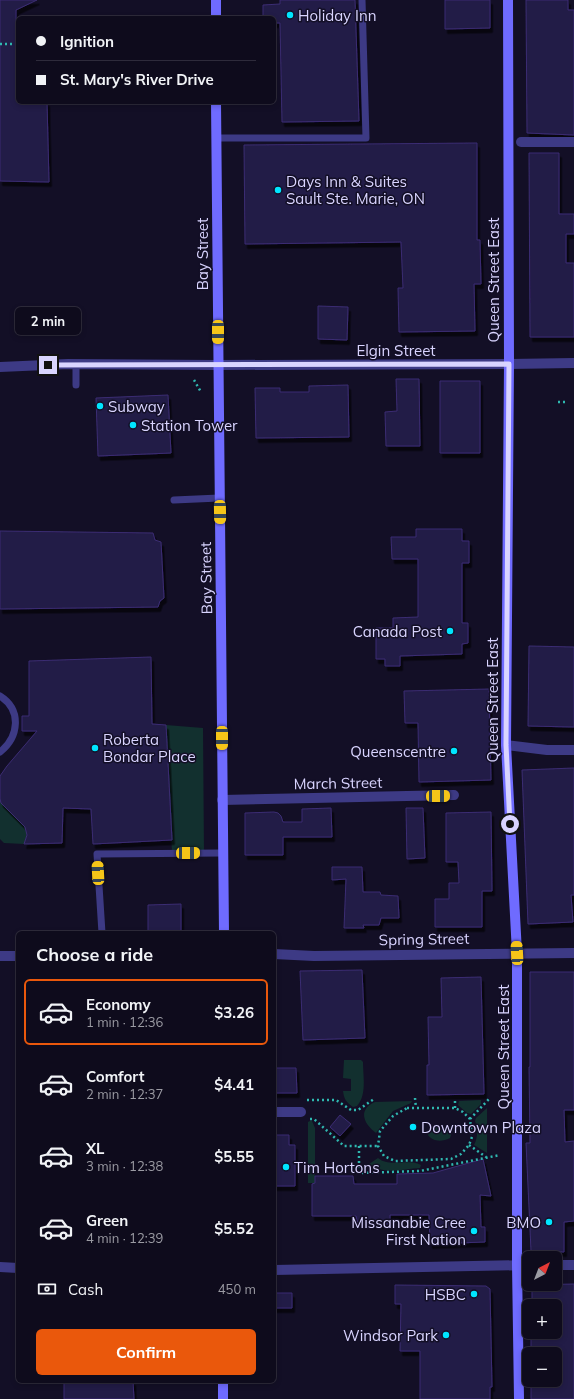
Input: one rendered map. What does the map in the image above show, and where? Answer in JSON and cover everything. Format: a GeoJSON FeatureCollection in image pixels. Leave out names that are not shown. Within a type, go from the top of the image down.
{"type":"FeatureCollection","features":[{"type":"Feature","properties":{"kind":"main road"},"geometry":{"type":"LineString","coordinates":[[216,0],[216,16]]}},
{"type":"Feature","properties":{"kind":"main road","name":"Queen Street East"},"geometry":{"type":"LineString","coordinates":[[508,0],[509,364],[506,745],[517,953],[517,1265],[519,1399]]}},
{"type":"Feature","properties":{"kind":"main road","name":"Bay Street"},"geometry":{"type":"LineString","coordinates":[[216,104],[222,853],[224,931]]}},
{"type":"Feature","properties":{"kind":"main road"},"geometry":{"type":"LineString","coordinates":[[223,1383],[223,1399]]}},
{"type":"Feature","properties":{"kind":"street"},"geometry":{"type":"LineString","coordinates":[[521,142],[574,142]]}},
{"type":"Feature","properties":{"kind":"street","name":"Elgin Street"},"geometry":{"type":"LineString","coordinates":[[0,367],[76,364],[218,365],[574,363]]}},
{"type":"Feature","properties":{"kind":"street"},"geometry":{"type":"LineString","coordinates":[[506,745],[546,750],[574,750]]}},
{"type":"Feature","properties":{"kind":"street","name":"March Street"},"geometry":{"type":"LineString","coordinates":[[222,800],[454,795]]}},
{"type":"Feature","properties":{"kind":"street","name":"Spring Street"},"geometry":{"type":"LineString","coordinates":[[276,954],[314,956],[574,953]]}},
{"type":"Feature","properties":{"kind":"street"},"geometry":{"type":"LineString","coordinates":[[0,956],[16,956]]}},
{"type":"Feature","properties":{"kind":"street"},"geometry":{"type":"LineString","coordinates":[[276,1112],[303,1117]]}},
{"type":"Feature","properties":{"kind":"street"},"geometry":{"type":"LineString","coordinates":[[276,1270],[522,1265]]}},
{"type":"Feature","properties":{"kind":"street"},"geometry":{"type":"LineString","coordinates":[[562,1265],[574,1266]]}},
{"type":"Feature","properties":{"kind":"street"},"geometry":{"type":"LineString","coordinates":[[0,1267],[16,1268]]}},
{"type":"Feature","properties":{"kind":"lane"},"geometry":{"type":"LineString","coordinates":[[217,138],[366,138],[362,0]]}},
{"type":"Feature","properties":{"kind":"lane"},"geometry":{"type":"LineString","coordinates":[[76,364],[76,385]]}},
{"type":"Feature","properties":{"kind":"lane"},"geometry":{"type":"LineString","coordinates":[[174,500],[219,498]]}},
{"type":"Feature","properties":{"kind":"lane"},"geometry":{"type":"LineString","coordinates":[[0,696],[10,705],[16,726],[13,737],[7,746],[0,752]]}},
{"type":"Feature","properties":{"kind":"lane"},"geometry":{"type":"LineString","coordinates":[[102,931],[97,854],[222,853]]}},
{"type":"Feature","properties":{"kind":"path"},"geometry":{"type":"LineString","coordinates":[[0,44],[16,44]]}},
{"type":"Feature","properties":{"kind":"path"},"geometry":{"type":"LineString","coordinates":[[194,380],[201,392]]}},
{"type":"Feature","properties":{"kind":"path"},"geometry":{"type":"LineString","coordinates":[[558,402],[566,402]]}},
{"type":"Feature","properties":{"kind":"path"},"geometry":{"type":"LineString","coordinates":[[415,1098],[416,1108]]}},
{"type":"Feature","properties":{"kind":"path"},"geometry":{"type":"LineString","coordinates":[[470,1119],[490,1098]]}},
{"type":"Feature","properties":{"kind":"path"},"geometry":{"type":"LineString","coordinates":[[307,1100],[336,1100],[352,1110],[358,1110],[374,1099]]}},
{"type":"Feature","properties":{"kind":"path"},"geometry":{"type":"LineString","coordinates":[[455,1099],[455,1108]]}},
{"type":"Feature","properties":{"kind":"path"},"geometry":{"type":"LineString","coordinates":[[407,1108],[455,1108],[463,1112],[470,1119],[472,1137],[469,1145],[461,1154],[451,1159],[395,1161],[384,1156],[378,1146],[380,1131],[393,1116],[407,1108]]}},
{"type":"Feature","properties":{"kind":"path"},"geometry":{"type":"LineString","coordinates":[[303,1117],[314,1119],[344,1146],[378,1146]]}},
{"type":"Feature","properties":{"kind":"path"},"geometry":{"type":"LineString","coordinates":[[469,1145],[486,1158]]}},
{"type":"Feature","properties":{"kind":"path"},"geometry":{"type":"LineString","coordinates":[[359,1146],[359,1173],[420,1171],[500,1154]]}},
{"type":"Feature","properties":{"kind":"path"},"geometry":{"type":"LineString","coordinates":[[451,1159],[452,1165]]}},
{"type":"Feature","properties":{"kind":"green space"},"geometry":{"type":"Polygon","coordinates":[[[166,725],[203,728],[204,853],[172,853],[166,725]]]}},
{"type":"Feature","properties":{"kind":"green space"},"geometry":{"type":"Polygon","coordinates":[[[0,799],[25,827],[27,835],[24,844],[4,843],[0,839],[0,799]]]}},
{"type":"Feature","properties":{"kind":"green space"},"geometry":{"type":"Polygon","coordinates":[[[344,1060],[361,1060],[363,1062],[364,1085],[362,1096],[357,1106],[353,1107],[349,1104],[343,1094],[343,1091],[351,1091],[351,1079],[343,1078],[344,1060]]]}},
{"type":"Feature","properties":{"kind":"green space"},"geometry":{"type":"Polygon","coordinates":[[[481,1100],[481,1104],[471,1114],[467,1113],[458,1105],[459,1101],[481,1100]]]}},
{"type":"Feature","properties":{"kind":"green space"},"geometry":{"type":"Polygon","coordinates":[[[412,1101],[411,1103],[393,1111],[376,1133],[368,1125],[364,1117],[366,1109],[369,1105],[375,1102],[412,1101]]]}},
{"type":"Feature","properties":{"kind":"green space"},"geometry":{"type":"Polygon","coordinates":[[[487,1108],[487,1153],[474,1145],[477,1133],[476,1118],[487,1108]]]}},
{"type":"Feature","properties":{"kind":"green space"},"geometry":{"type":"Polygon","coordinates":[[[312,1121],[315,1128],[315,1183],[308,1183],[308,1122],[312,1121]]]}},
{"type":"Feature","properties":{"kind":"green space"},"geometry":{"type":"Polygon","coordinates":[[[448,1126],[452,1132],[450,1138],[438,1141],[432,1139],[428,1135],[430,1130],[448,1126]]]}},
{"type":"Feature","properties":{"kind":"green space"},"geometry":{"type":"Polygon","coordinates":[[[378,1158],[383,1161],[393,1163],[410,1162],[421,1165],[420,1168],[387,1170],[374,1167],[369,1164],[378,1158]]]}},
{"type":"Feature","properties":{"kind":"building"},"geometry":{"type":"Polygon","coordinates":[[[0,0],[37,0],[16,10],[16,104],[47,104],[49,182],[0,181],[0,0]]]}},
{"type":"Feature","properties":{"kind":"building"},"geometry":{"type":"Polygon","coordinates":[[[280,0],[355,0],[359,121],[282,122],[280,23],[276,23],[276,16],[263,16],[263,5],[280,4],[280,0]]]}},
{"type":"Feature","properties":{"kind":"building"},"geometry":{"type":"Polygon","coordinates":[[[445,0],[490,0],[490,28],[445,29],[445,0]]]}},
{"type":"Feature","properties":{"kind":"building"},"geometry":{"type":"Polygon","coordinates":[[[526,0],[568,0],[568,10],[574,10],[574,135],[527,133],[526,0]]]}},
{"type":"Feature","properties":{"kind":"building"},"geometry":{"type":"Polygon","coordinates":[[[477,143],[477,240],[480,240],[481,284],[474,284],[475,331],[399,332],[398,288],[403,288],[401,242],[245,244],[244,145],[477,143]]]}},
{"type":"Feature","properties":{"kind":"building"},"geometry":{"type":"Polygon","coordinates":[[[529,153],[559,153],[559,214],[574,214],[574,234],[566,234],[566,263],[574,263],[574,337],[530,337],[529,153]]]}},
{"type":"Feature","properties":{"kind":"building"},"geometry":{"type":"Polygon","coordinates":[[[318,306],[348,307],[347,340],[318,339],[318,306]]]}},
{"type":"Feature","properties":{"kind":"building"},"geometry":{"type":"Polygon","coordinates":[[[396,379],[419,379],[420,446],[386,446],[385,412],[397,411],[396,379]]]}},
{"type":"Feature","properties":{"kind":"building"},"geometry":{"type":"Polygon","coordinates":[[[440,381],[480,381],[480,453],[440,453],[440,381]]]}},
{"type":"Feature","properties":{"kind":"building"},"geometry":{"type":"Polygon","coordinates":[[[348,385],[349,437],[256,438],[255,388],[280,388],[280,392],[309,392],[309,386],[348,385]]]}},
{"type":"Feature","properties":{"kind":"building","name":"Station Tower"},"geometry":{"type":"Polygon","coordinates":[[[168,395],[171,453],[98,456],[96,398],[168,395]]]}},
{"type":"Feature","properties":{"kind":"building"},"geometry":{"type":"Polygon","coordinates":[[[416,529],[462,529],[462,541],[469,541],[469,563],[462,563],[462,623],[468,623],[468,643],[462,644],[462,654],[400,656],[400,666],[385,666],[385,659],[376,659],[376,628],[393,628],[393,618],[418,617],[418,559],[392,559],[391,537],[416,537],[416,529]]]}},
{"type":"Feature","properties":{"kind":"building"},"geometry":{"type":"Polygon","coordinates":[[[0,531],[153,533],[155,540],[161,542],[164,598],[160,601],[158,607],[0,609],[0,531]]]}},
{"type":"Feature","properties":{"kind":"building"},"geometry":{"type":"Polygon","coordinates":[[[529,646],[574,647],[574,727],[528,726],[529,646]]]}},
{"type":"Feature","properties":{"kind":"building","name":"Roberta Bondar Place"},"geometry":{"type":"Polygon","coordinates":[[[151,657],[152,724],[166,725],[172,840],[93,844],[91,809],[63,808],[62,843],[24,844],[27,835],[25,827],[1,803],[0,776],[37,731],[22,731],[22,716],[29,716],[29,661],[151,657]]]}},
{"type":"Feature","properties":{"kind":"building","name":"Queenscentre"},"geometry":{"type":"Polygon","coordinates":[[[489,689],[491,780],[419,782],[418,723],[405,723],[404,691],[489,689]]]}},
{"type":"Feature","properties":{"kind":"building"},"geometry":{"type":"Polygon","coordinates":[[[574,768],[574,895],[571,895],[573,922],[528,924],[522,770],[574,768]]]}},
{"type":"Feature","properties":{"kind":"building"},"geometry":{"type":"Polygon","coordinates":[[[331,808],[332,837],[283,837],[283,855],[245,855],[245,813],[274,812],[281,816],[283,822],[302,822],[302,809],[331,808]]]}},
{"type":"Feature","properties":{"kind":"building"},"geometry":{"type":"Polygon","coordinates":[[[406,808],[423,808],[425,858],[407,859],[406,808]]]}},
{"type":"Feature","properties":{"kind":"building"},"geometry":{"type":"Polygon","coordinates":[[[491,812],[492,891],[482,891],[482,927],[435,927],[435,899],[449,899],[449,883],[459,883],[458,862],[446,862],[446,813],[491,812]]]}},
{"type":"Feature","properties":{"kind":"building"},"geometry":{"type":"Polygon","coordinates":[[[332,867],[362,867],[363,892],[380,892],[381,895],[398,896],[399,918],[381,918],[379,925],[363,925],[364,928],[344,928],[346,879],[332,880],[332,867]]]}},
{"type":"Feature","properties":{"kind":"building"},"geometry":{"type":"Polygon","coordinates":[[[181,904],[181,931],[148,931],[148,905],[181,904]]]}},
{"type":"Feature","properties":{"kind":"building"},"geometry":{"type":"Polygon","coordinates":[[[362,970],[365,1038],[303,1040],[300,971],[362,970]]]}},
{"type":"Feature","properties":{"kind":"building"},"geometry":{"type":"Polygon","coordinates":[[[530,972],[574,972],[574,1110],[564,1110],[565,1142],[574,1141],[574,1221],[564,1222],[564,1252],[531,1251],[526,1143],[530,1143],[530,972]]]}},
{"type":"Feature","properties":{"kind":"building"},"geometry":{"type":"Polygon","coordinates":[[[481,977],[484,1094],[427,1095],[427,1065],[429,1065],[428,1017],[442,1017],[441,978],[481,977]]]}},
{"type":"Feature","properties":{"kind":"building"},"geometry":{"type":"Polygon","coordinates":[[[276,1068],[296,1068],[297,1093],[276,1093],[276,1068]]]}},
{"type":"Feature","properties":{"kind":"building"},"geometry":{"type":"Polygon","coordinates":[[[340,1115],[351,1124],[340,1136],[330,1127],[340,1115]]]}},
{"type":"Feature","properties":{"kind":"building"},"geometry":{"type":"Polygon","coordinates":[[[276,1135],[289,1135],[289,1145],[295,1145],[295,1186],[276,1186],[276,1135]]]}},
{"type":"Feature","properties":{"kind":"building"},"geometry":{"type":"Polygon","coordinates":[[[483,1159],[491,1196],[480,1195],[481,1227],[485,1227],[485,1242],[430,1244],[429,1215],[390,1215],[390,1224],[358,1224],[356,1216],[312,1216],[312,1184],[315,1183],[315,1176],[353,1176],[354,1184],[397,1184],[397,1174],[433,1173],[483,1159]]]}},
{"type":"Feature","properties":{"kind":"building"},"geometry":{"type":"Polygon","coordinates":[[[562,1284],[574,1284],[574,1399],[531,1399],[531,1387],[562,1387],[562,1347],[531,1347],[531,1339],[562,1339],[562,1299],[532,1299],[532,1291],[562,1291],[562,1284]]]}},
{"type":"Feature","properties":{"kind":"building","name":"Windsor Park"},"geometry":{"type":"Polygon","coordinates":[[[395,1285],[486,1286],[490,1289],[492,1387],[490,1387],[490,1399],[420,1399],[420,1351],[400,1351],[401,1304],[395,1304],[395,1285]]]}},
{"type":"Feature","properties":{"kind":"building"},"geometry":{"type":"Polygon","coordinates":[[[276,1293],[292,1293],[292,1308],[276,1308],[276,1293]]]}},
{"type":"Feature","properties":{"kind":"building"},"geometry":{"type":"Polygon","coordinates":[[[64,1383],[133,1383],[134,1399],[64,1399],[64,1383]]]}},
{"type":"Feature","properties":{"kind":"place","name":"Holiday Inn"},"geometry":{"type":"Point","coordinates":[290,15]}},
{"type":"Feature","properties":{"kind":"place","name":"Days Inn & Suites Sault Ste. Marie, ON"},"geometry":{"type":"Point","coordinates":[278,190]}},
{"type":"Feature","properties":{"kind":"place","name":"Subway"},"geometry":{"type":"Point","coordinates":[100,406]}},
{"type":"Feature","properties":{"kind":"place","name":"Station Tower"},"geometry":{"type":"Point","coordinates":[133,425]}},
{"type":"Feature","properties":{"kind":"place","name":"Canada Post"},"geometry":{"type":"Point","coordinates":[450,631]}},
{"type":"Feature","properties":{"kind":"place","name":"Roberta Bondar Place"},"geometry":{"type":"Point","coordinates":[95,748]}},
{"type":"Feature","properties":{"kind":"place","name":"Queenscentre"},"geometry":{"type":"Point","coordinates":[454,751]}},
{"type":"Feature","properties":{"kind":"place","name":"Downtown Plaza"},"geometry":{"type":"Point","coordinates":[413,1127]}},
{"type":"Feature","properties":{"kind":"place","name":"Tim Hortons"},"geometry":{"type":"Point","coordinates":[286,1167]}},
{"type":"Feature","properties":{"kind":"place","name":"BMO"},"geometry":{"type":"Point","coordinates":[549,1222]}},
{"type":"Feature","properties":{"kind":"place","name":"Missanabie Cree First Nation"},"geometry":{"type":"Point","coordinates":[474,1231]}},
{"type":"Feature","properties":{"kind":"place","name":"HSBC"},"geometry":{"type":"Point","coordinates":[474,1294]}},
{"type":"Feature","properties":{"kind":"place","name":"Windsor Park"},"geometry":{"type":"Point","coordinates":[446,1335]}},
{"type":"Feature","properties":{"kind":"route"},"geometry":{"type":"LineString","coordinates":[[48,365],[509,364],[506,745],[510,824]]}}]}
